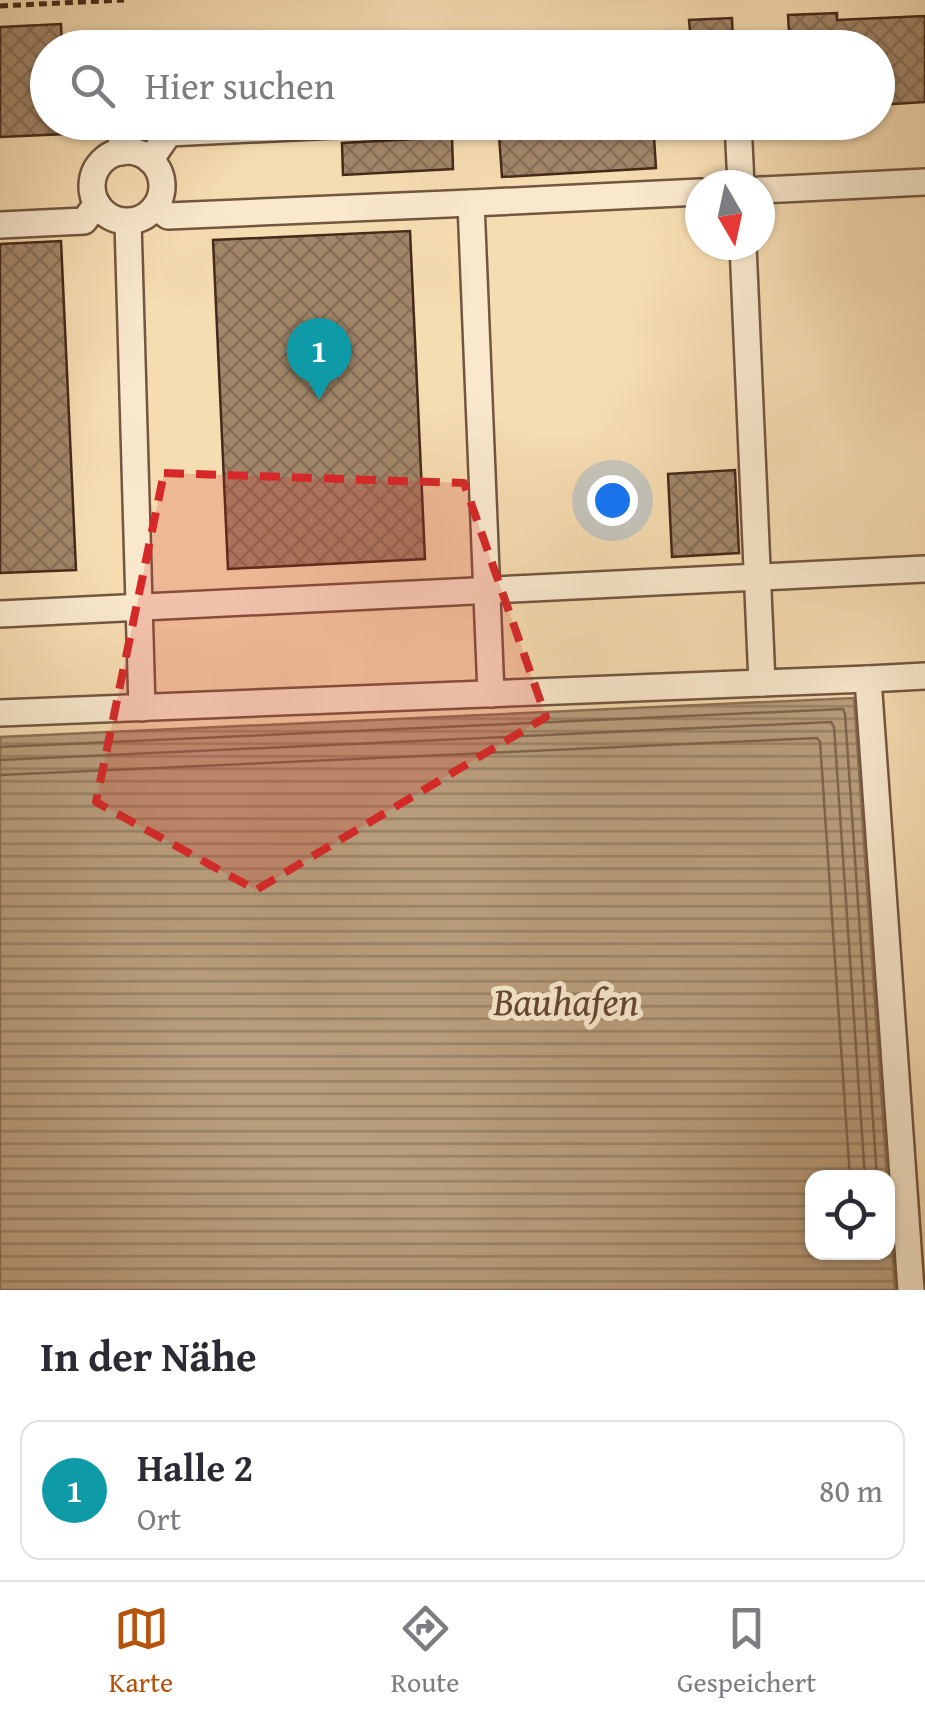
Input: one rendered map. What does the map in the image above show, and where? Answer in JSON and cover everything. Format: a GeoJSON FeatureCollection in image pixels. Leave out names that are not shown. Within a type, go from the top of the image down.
{"type":"FeatureCollection","features":[{"type":"Feature","properties":{"kind":"street"},"geometry":{"type":"LineString","coordinates":[[121,140],[122,152]]}},
{"type":"Feature","properties":{"kind":"street"},"geometry":{"type":"LineString","coordinates":[[150,160],[165,140]]}},
{"type":"Feature","properties":{"kind":"street"},"geometry":{"type":"LineString","coordinates":[[739,140],[740,170]]}},
{"type":"Feature","properties":{"kind":"street"},"geometry":{"type":"LineString","coordinates":[[122,152],[142,154],[150,160],[157,168],[162,188],[156,207],[144,218],[128,222],[110,216],[96,204],[96,171],[102,162],[122,152]]}},
{"type":"Feature","properties":{"kind":"street"},"geometry":{"type":"LineString","coordinates":[[775,189],[925,182]]}},
{"type":"Feature","properties":{"kind":"street"},"geometry":{"type":"LineString","coordinates":[[156,207],[168,216],[685,193]]}},
{"type":"Feature","properties":{"kind":"street"},"geometry":{"type":"LineString","coordinates":[[472,203],[491,694]]}},
{"type":"Feature","properties":{"kind":"street"},"geometry":{"type":"LineString","coordinates":[[0,225],[84,221],[96,204]]}},
{"type":"Feature","properties":{"kind":"street"},"geometry":{"type":"LineString","coordinates":[[128,222],[142,708]]}},
{"type":"Feature","properties":{"kind":"street"},"geometry":{"type":"LineString","coordinates":[[744,260],[762,683]]}},
{"type":"Feature","properties":{"kind":"street"},"geometry":{"type":"LineString","coordinates":[[0,614],[925,569]]}},
{"type":"Feature","properties":{"kind":"street"},"geometry":{"type":"LineString","coordinates":[[0,713],[925,676]]}},
{"type":"Feature","properties":{"kind":"street"},"geometry":{"type":"LineString","coordinates":[[868,678],[910,1290]]}},
{"type":"Feature","properties":{"kind":"path"},"geometry":{"type":"LineString","coordinates":[[0,6],[124,0]]}},
{"type":"Feature","properties":{"kind":"highlighted area"},"geometry":{"type":"Polygon","coordinates":[[[164,473],[464,483],[546,717],[256,890],[96,802],[164,473]]]}},
{"type":"Feature","properties":{"kind":"water","name":"Bauhafen"},"geometry":{"type":"Polygon","coordinates":[[[854,698],[887,1170],[805,1170],[805,1260],[893,1260],[895,1290],[0,1290],[0,737],[854,698]]]}},
{"type":"Feature","properties":{"kind":"building"},"geometry":{"type":"Polygon","coordinates":[[[837,13],[837,20],[925,16],[925,102],[895,104],[895,30],[789,30],[788,15],[837,13]]]}},
{"type":"Feature","properties":{"kind":"building"},"geometry":{"type":"Polygon","coordinates":[[[732,18],[732,30],[690,30],[689,20],[732,18]]]}},
{"type":"Feature","properties":{"kind":"building"},"geometry":{"type":"Polygon","coordinates":[[[61,24],[61,30],[30,30],[30,136],[0,137],[0,27],[61,24]]]}},
{"type":"Feature","properties":{"kind":"building"},"geometry":{"type":"Polygon","coordinates":[[[452,140],[453,169],[343,175],[342,143],[452,140]]]}},
{"type":"Feature","properties":{"kind":"building"},"geometry":{"type":"Polygon","coordinates":[[[499,140],[654,140],[656,168],[502,177],[499,140]]]}},
{"type":"Feature","properties":{"kind":"building"},"geometry":{"type":"Polygon","coordinates":[[[410,231],[425,559],[228,569],[213,240],[410,231]]]}},
{"type":"Feature","properties":{"kind":"building"},"geometry":{"type":"Polygon","coordinates":[[[61,241],[76,570],[0,573],[0,244],[61,241]]]}},
{"type":"Feature","properties":{"kind":"building"},"geometry":{"type":"Polygon","coordinates":[[[735,470],[739,553],[672,557],[668,474],[735,470]]]}},
{"type":"Feature","properties":{"kind":"place","name":"Halle 2"},"geometry":{"type":"Point","coordinates":[319,400]}}]}
